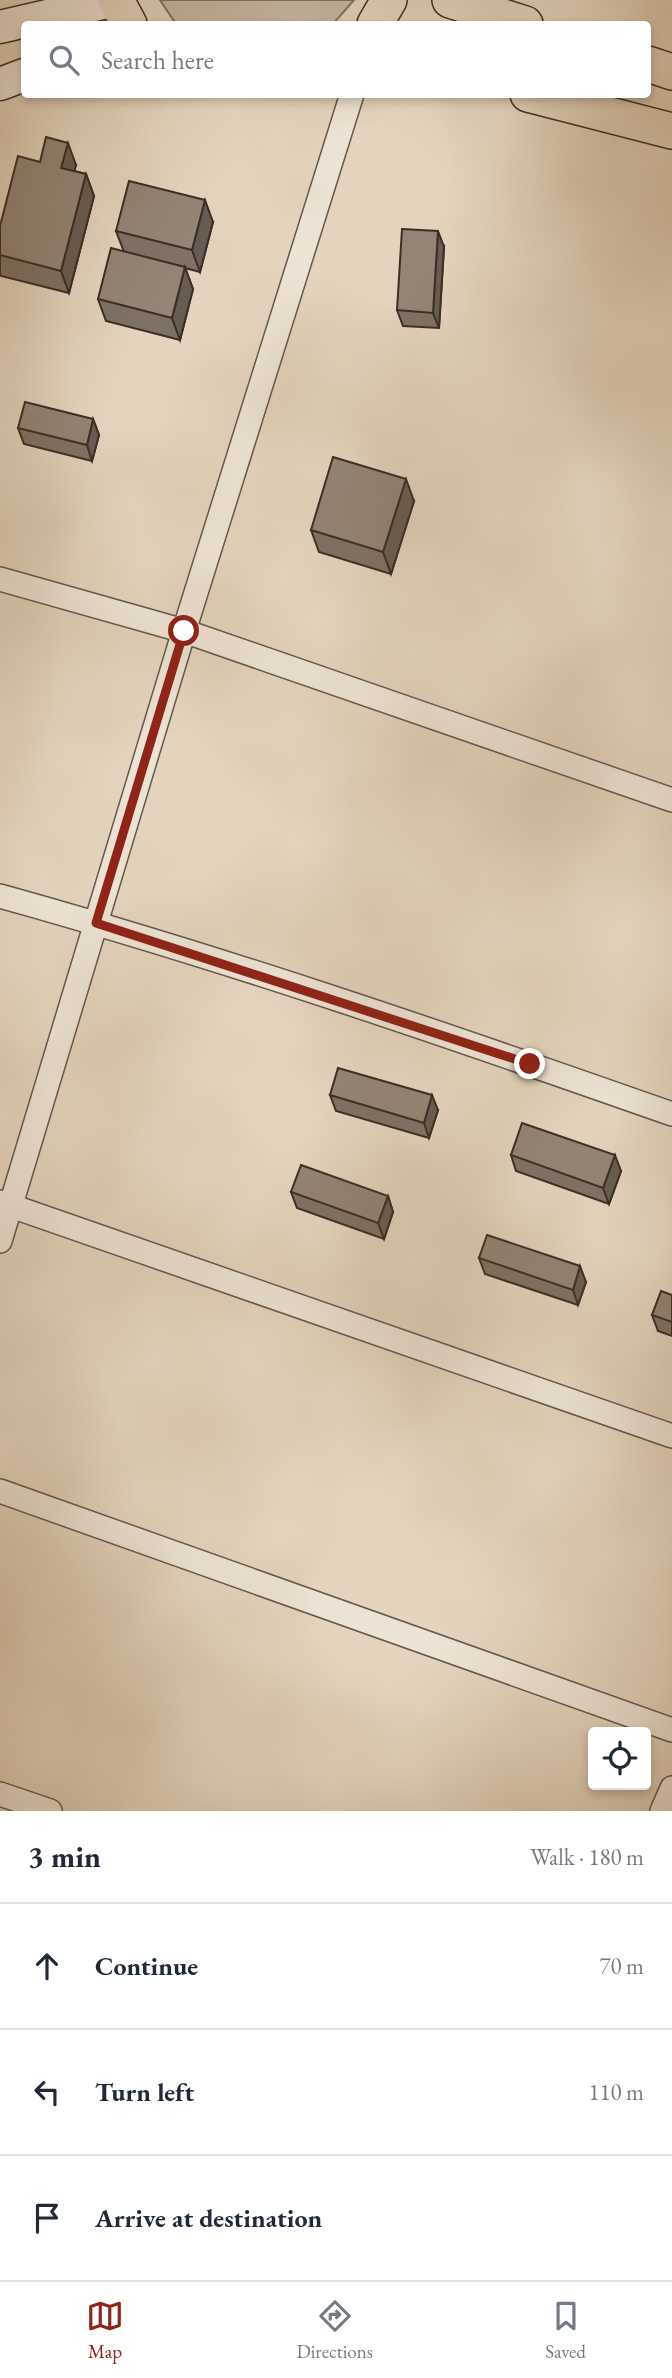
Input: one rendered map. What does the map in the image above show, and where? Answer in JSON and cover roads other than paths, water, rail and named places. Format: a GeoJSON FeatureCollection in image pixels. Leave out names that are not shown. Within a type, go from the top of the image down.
{"type":"FeatureCollection","features":[{"type":"Feature","properties":{"kind":"main road"},"geometry":{"type":"LineString","coordinates":[[116,0],[127,21]]}},
{"type":"Feature","properties":{"kind":"main road"},"geometry":{"type":"LineString","coordinates":[[377,21],[388,0]]}},
{"type":"Feature","properties":{"kind":"main road"},"geometry":{"type":"LineString","coordinates":[[450,0],[516,21]]}},
{"type":"Feature","properties":{"kind":"main road"},"geometry":{"type":"LineString","coordinates":[[651,65],[672,72]]}},
{"type":"Feature","properties":{"kind":"main road"},"geometry":{"type":"LineString","coordinates":[[544,98],[672,131]]}},
{"type":"Feature","properties":{"kind":"street"},"geometry":{"type":"LineString","coordinates":[[26,21],[116,0]]}},
{"type":"Feature","properties":{"kind":"street"},"geometry":{"type":"LineString","coordinates":[[0,27],[21,22]]}},
{"type":"Feature","properties":{"kind":"street"},"geometry":{"type":"LineString","coordinates":[[0,84],[21,76]]}},
{"type":"Feature","properties":{"kind":"street"},"geometry":{"type":"LineString","coordinates":[[0,1241],[5,1203],[96,923],[347,98]]}},
{"type":"Feature","properties":{"kind":"street"},"geometry":{"type":"LineString","coordinates":[[0,579],[184,631],[672,800]]}},
{"type":"Feature","properties":{"kind":"street"},"geometry":{"type":"LineString","coordinates":[[0,896],[96,923],[530,1064],[672,1114]]}},
{"type":"Feature","properties":{"kind":"street"},"geometry":{"type":"LineString","coordinates":[[5,1203],[672,1436]]}},
{"type":"Feature","properties":{"kind":"street"},"geometry":{"type":"LineString","coordinates":[[0,1491],[672,1730]]}},
{"type":"Feature","properties":{"kind":"street"},"geometry":{"type":"LineString","coordinates":[[662,1811],[672,1788]]}},
{"type":"Feature","properties":{"kind":"street"},"geometry":{"type":"LineString","coordinates":[[0,1794],[50,1811]]}}]}
